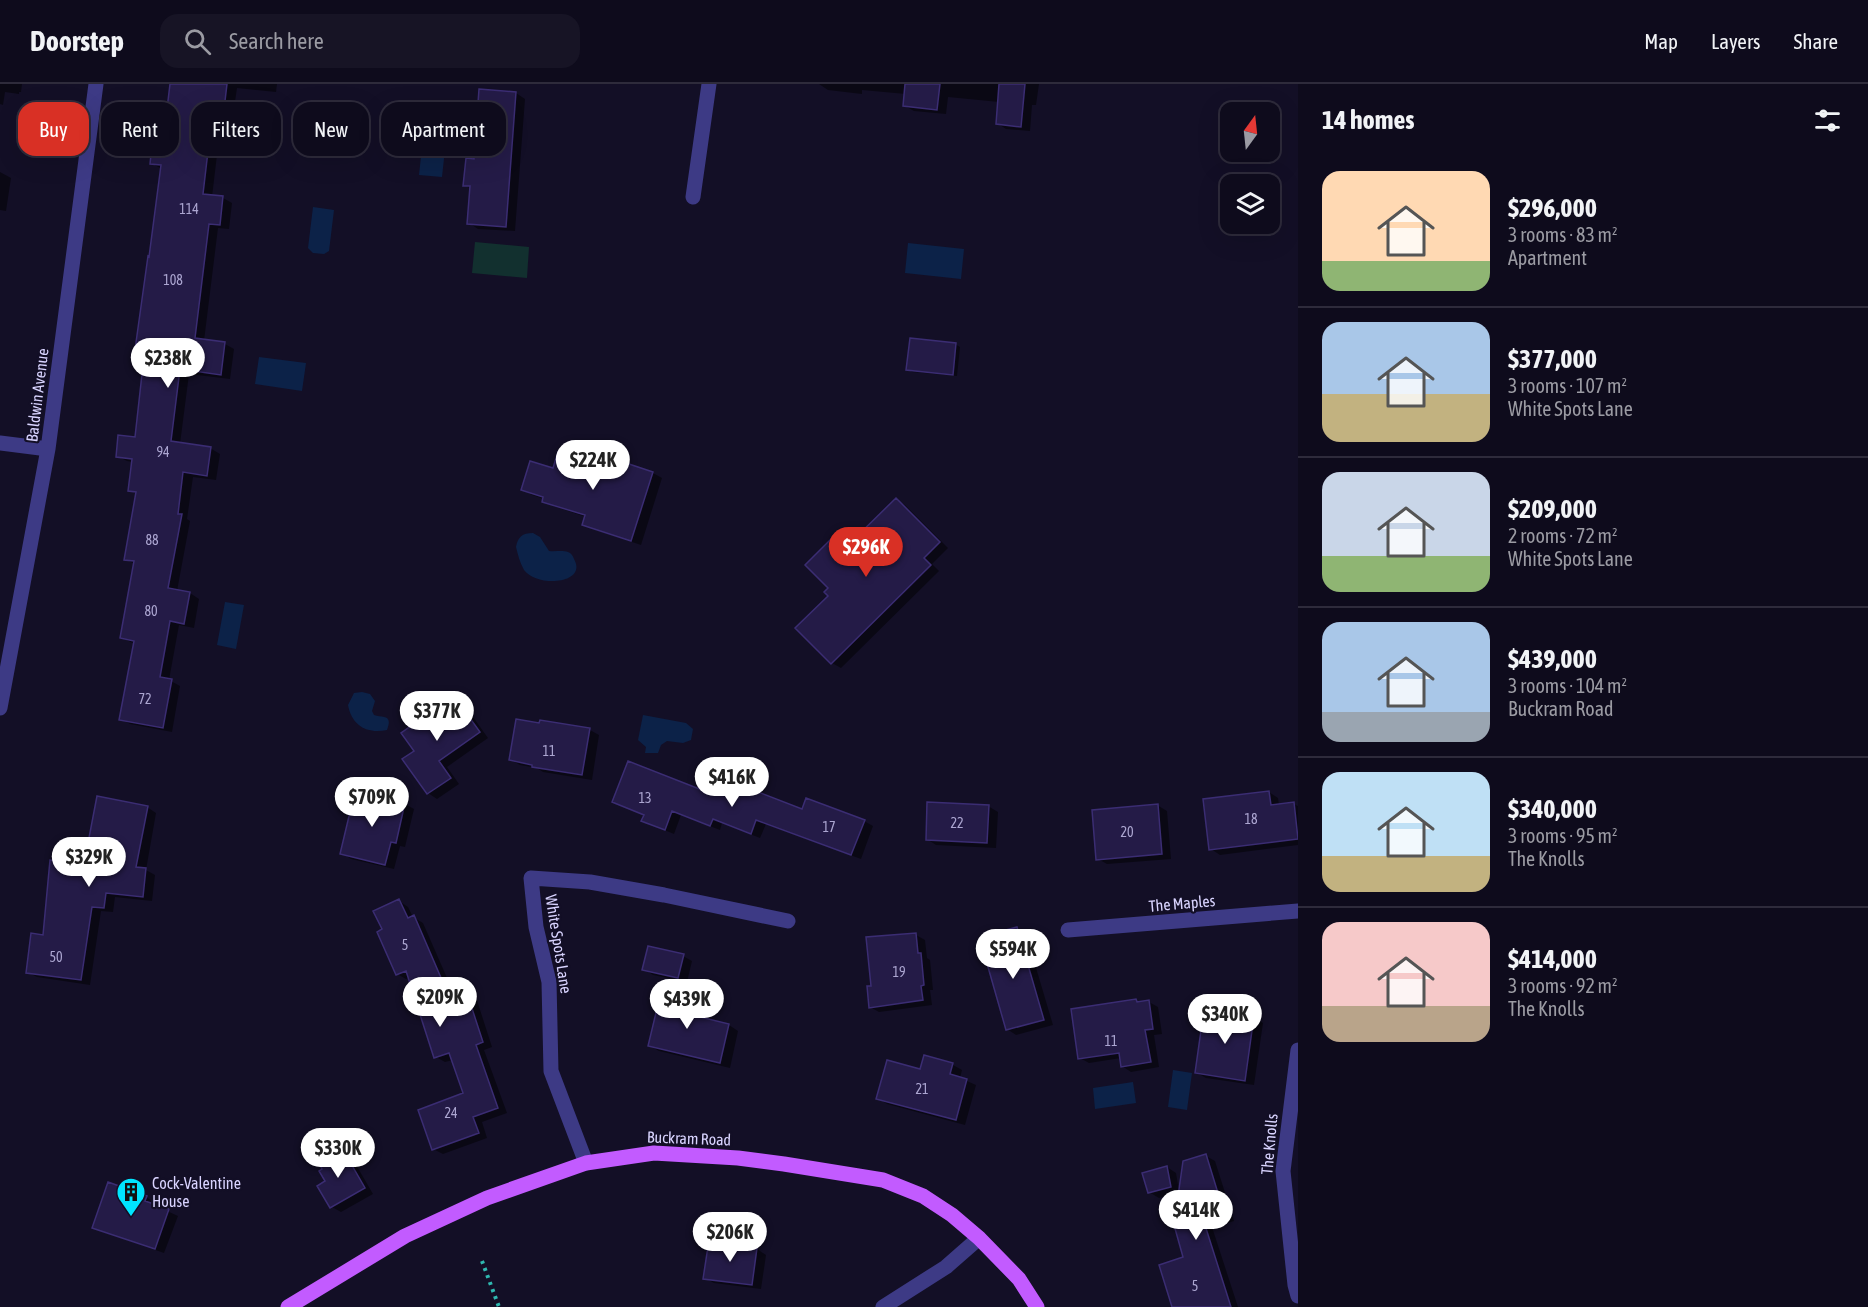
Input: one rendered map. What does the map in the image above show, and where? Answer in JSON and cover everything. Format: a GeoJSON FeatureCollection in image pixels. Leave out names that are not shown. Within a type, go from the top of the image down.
{"type":"FeatureCollection","features":[{"type":"Feature","properties":{"kind":"main road","name":"Buckram Road"},"geometry":{"type":"LineString","coordinates":[[288,1307],[405,1236],[487,1198],[586,1163],[654,1152],[738,1158],[883,1180],[922,1196],[952,1215],[979,1238],[1018,1279],[1037,1307]]}},
{"type":"Feature","properties":{"kind":"street","name":"Baldwin Avenue"},"geometry":{"type":"LineString","coordinates":[[0,708],[48,449],[96,84]]}},
{"type":"Feature","properties":{"kind":"street"},"geometry":{"type":"LineString","coordinates":[[693,197],[709,84]]}},
{"type":"Feature","properties":{"kind":"street"},"geometry":{"type":"LineString","coordinates":[[0,443],[48,449]]}},
{"type":"Feature","properties":{"kind":"street","name":"White Spots Lane"},"geometry":{"type":"LineString","coordinates":[[586,1163],[551,1071],[549,982],[536,927],[531,878],[590,882],[789,921]]}},
{"type":"Feature","properties":{"kind":"street","name":"The Maples"},"geometry":{"type":"LineString","coordinates":[[1068,930],[1298,911]]}},
{"type":"Feature","properties":{"kind":"street","name":"The Knolls"},"geometry":{"type":"LineString","coordinates":[[1298,1050],[1283,1171],[1298,1296]]}},
{"type":"Feature","properties":{"kind":"street","name":"The Knolls"},"geometry":{"type":"LineString","coordinates":[[1290,1242],[1298,1219]]}},
{"type":"Feature","properties":{"kind":"street"},"geometry":{"type":"LineString","coordinates":[[883,1307],[946,1267],[979,1238]]}},
{"type":"Feature","properties":{"kind":"path"},"geometry":{"type":"LineString","coordinates":[[482,1261],[499,1307]]}},
{"type":"Feature","properties":{"kind":"green space"},"geometry":{"type":"Polygon","coordinates":[[[475,242],[529,247],[527,278],[472,273],[475,242]]]}},
{"type":"Feature","properties":{"kind":"water"},"geometry":{"type":"Polygon","coordinates":[[[421,156],[444,156],[442,177],[419,175],[421,156]]]}},
{"type":"Feature","properties":{"kind":"water"},"geometry":{"type":"Polygon","coordinates":[[[313,207],[334,210],[329,251],[324,254],[313,253],[308,248],[313,207]]]}},
{"type":"Feature","properties":{"kind":"water"},"geometry":{"type":"Polygon","coordinates":[[[908,243],[964,249],[961,279],[905,273],[908,243]]]}},
{"type":"Feature","properties":{"kind":"water"},"geometry":{"type":"Polygon","coordinates":[[[259,357],[306,363],[302,391],[255,384],[259,357]]]}},
{"type":"Feature","properties":{"kind":"water"},"geometry":{"type":"Polygon","coordinates":[[[533,533],[540,537],[549,551],[566,551],[571,554],[576,567],[574,574],[559,581],[549,581],[530,576],[524,570],[516,547],[521,536],[533,533]]]}},
{"type":"Feature","properties":{"kind":"water"},"geometry":{"type":"Polygon","coordinates":[[[225,602],[244,605],[236,649],[217,645],[225,602]]]}},
{"type":"Feature","properties":{"kind":"water"},"geometry":{"type":"Polygon","coordinates":[[[354,693],[370,694],[375,701],[372,711],[374,715],[388,719],[387,730],[367,729],[353,718],[348,705],[354,693]]]}},
{"type":"Feature","properties":{"kind":"water"},"geometry":{"type":"Polygon","coordinates":[[[643,715],[686,723],[693,729],[691,740],[683,743],[667,741],[661,745],[658,753],[645,753],[646,747],[638,740],[643,715]]]}},
{"type":"Feature","properties":{"kind":"water"},"geometry":{"type":"Polygon","coordinates":[[[1173,1070],[1192,1073],[1187,1110],[1168,1107],[1173,1070]]]}},
{"type":"Feature","properties":{"kind":"water"},"geometry":{"type":"Polygon","coordinates":[[[1133,1082],[1136,1103],[1095,1109],[1093,1088],[1133,1082]]]}},
{"type":"Feature","properties":{"kind":"building"},"geometry":{"type":"Polygon","coordinates":[[[170,84],[227,84],[225,102],[191,102],[191,156],[207,156],[203,194],[223,196],[220,225],[209,224],[195,338],[225,342],[221,375],[180,369],[171,441],[211,447],[207,476],[183,472],[178,514],[182,514],[168,588],[190,592],[184,624],[170,621],[160,677],[172,679],[163,728],[119,720],[134,641],[120,638],[134,561],[124,560],[136,492],[128,491],[132,459],[116,457],[118,435],[135,437],[143,365],[133,364],[161,165],[150,164],[151,156],[179,156],[179,102],[168,102],[170,84]]]}},
{"type":"Feature","properties":{"kind":"building"},"geometry":{"type":"Polygon","coordinates":[[[905,84],[940,84],[937,110],[903,106],[905,84]]]}},
{"type":"Feature","properties":{"kind":"building"},"geometry":{"type":"Polygon","coordinates":[[[999,84],[1025,84],[1021,127],[996,124],[999,84]]]}},
{"type":"Feature","properties":{"kind":"building"},"geometry":{"type":"Polygon","coordinates":[[[479,89],[516,92],[506,227],[467,224],[470,186],[463,186],[466,158],[506,156],[506,102],[478,102],[479,89]]]}},
{"type":"Feature","properties":{"kind":"building"},"geometry":{"type":"Polygon","coordinates":[[[910,338],[956,343],[953,375],[906,370],[910,338]]]}},
{"type":"Feature","properties":{"kind":"building"},"geometry":{"type":"Polygon","coordinates":[[[558,452],[578,458],[579,455],[618,467],[620,461],[653,472],[631,541],[582,525],[585,515],[542,502],[543,497],[521,490],[530,461],[553,468],[558,452]]]}},
{"type":"Feature","properties":{"kind":"building"},"geometry":{"type":"Polygon","coordinates":[[[896,498],[940,542],[924,558],[931,565],[831,664],[795,628],[828,596],[824,592],[828,588],[805,565],[831,539],[842,551],[896,498]]]}},
{"type":"Feature","properties":{"kind":"building"},"geometry":{"type":"Polygon","coordinates":[[[454,696],[480,732],[439,761],[451,778],[427,794],[402,759],[414,751],[401,733],[454,696]]]}},
{"type":"Feature","properties":{"kind":"building"},"geometry":{"type":"Polygon","coordinates":[[[516,719],[539,723],[540,720],[590,728],[582,775],[532,767],[532,765],[509,760],[516,719]]]}},
{"type":"Feature","properties":{"kind":"building"},"geometry":{"type":"Polygon","coordinates":[[[628,761],[702,790],[709,773],[802,809],[806,798],[865,820],[851,855],[756,820],[751,834],[713,819],[710,826],[672,811],[665,830],[641,821],[644,815],[612,802],[628,761]]]}},
{"type":"Feature","properties":{"kind":"building"},"geometry":{"type":"Polygon","coordinates":[[[355,791],[405,803],[396,843],[391,842],[385,865],[340,854],[355,791]]]}},
{"type":"Feature","properties":{"kind":"building"},"geometry":{"type":"Polygon","coordinates":[[[1269,791],[1271,805],[1294,802],[1298,839],[1209,850],[1203,799],[1269,791]]]}},
{"type":"Feature","properties":{"kind":"building"},"geometry":{"type":"Polygon","coordinates":[[[97,796],[148,806],[136,867],[146,868],[143,897],[106,893],[104,908],[92,907],[81,980],[26,973],[31,933],[43,935],[50,860],[84,864],[97,796]]]}},
{"type":"Feature","properties":{"kind":"building"},"geometry":{"type":"Polygon","coordinates":[[[927,802],[989,805],[987,843],[926,840],[927,802]]]}},
{"type":"Feature","properties":{"kind":"building"},"geometry":{"type":"Polygon","coordinates":[[[1158,804],[1162,854],[1096,860],[1092,810],[1158,804]]]}},
{"type":"Feature","properties":{"kind":"building"},"geometry":{"type":"Polygon","coordinates":[[[399,899],[408,918],[414,915],[445,987],[463,981],[483,1042],[476,1045],[498,1108],[473,1117],[479,1133],[432,1150],[418,1110],[463,1093],[449,1053],[434,1058],[406,971],[396,975],[377,932],[382,929],[373,911],[399,899]]]}},
{"type":"Feature","properties":{"kind":"building"},"geometry":{"type":"Polygon","coordinates":[[[1017,927],[1044,1020],[1006,1030],[985,951],[991,950],[987,935],[1017,927]]]}},
{"type":"Feature","properties":{"kind":"building"},"geometry":{"type":"Polygon","coordinates":[[[916,933],[918,953],[921,953],[923,1000],[869,1008],[867,986],[871,986],[866,937],[916,933]]]}},
{"type":"Feature","properties":{"kind":"building"},"geometry":{"type":"Polygon","coordinates":[[[648,946],[684,954],[678,978],[642,970],[648,946]]]}},
{"type":"Feature","properties":{"kind":"building"},"geometry":{"type":"Polygon","coordinates":[[[661,992],[700,1002],[696,1016],[729,1024],[720,1063],[648,1046],[661,992]]]}},
{"type":"Feature","properties":{"kind":"building"},"geometry":{"type":"Polygon","coordinates":[[[1136,999],[1137,1002],[1149,1000],[1153,1029],[1145,1030],[1151,1062],[1121,1067],[1119,1053],[1078,1059],[1071,1009],[1136,999]]]}},
{"type":"Feature","properties":{"kind":"building"},"geometry":{"type":"Polygon","coordinates":[[[1204,1009],[1254,1016],[1245,1081],[1195,1073],[1204,1009]]]}},
{"type":"Feature","properties":{"kind":"building"},"geometry":{"type":"Polygon","coordinates":[[[924,1055],[953,1063],[950,1074],[967,1079],[956,1120],[876,1099],[887,1060],[920,1069],[924,1055]]]}},
{"type":"Feature","properties":{"kind":"building"},"geometry":{"type":"Polygon","coordinates":[[[336,1149],[342,1158],[346,1155],[365,1188],[330,1208],[317,1186],[325,1181],[319,1171],[322,1169],[317,1160],[336,1149]]]}},
{"type":"Feature","properties":{"kind":"building"},"geometry":{"type":"Polygon","coordinates":[[[1206,1154],[1225,1216],[1204,1222],[1231,1307],[1172,1307],[1159,1265],[1183,1257],[1174,1225],[1183,1161],[1206,1154]]]}},
{"type":"Feature","properties":{"kind":"building"},"geometry":{"type":"Polygon","coordinates":[[[1167,1166],[1171,1187],[1148,1193],[1142,1173],[1167,1166]]]}},
{"type":"Feature","properties":{"kind":"building","name":"Cock-Valentine House"},"geometry":{"type":"Polygon","coordinates":[[[108,1182],[147,1196],[145,1201],[169,1209],[155,1249],[92,1228],[108,1182]]]}},
{"type":"Feature","properties":{"kind":"building"},"geometry":{"type":"Polygon","coordinates":[[[709,1240],[757,1248],[752,1285],[703,1279],[709,1240]]]}},
{"type":"Feature","properties":{"kind":"place","name":"Cock-Valentine House"},"geometry":{"type":"Point","coordinates":[131,1218]}}]}
